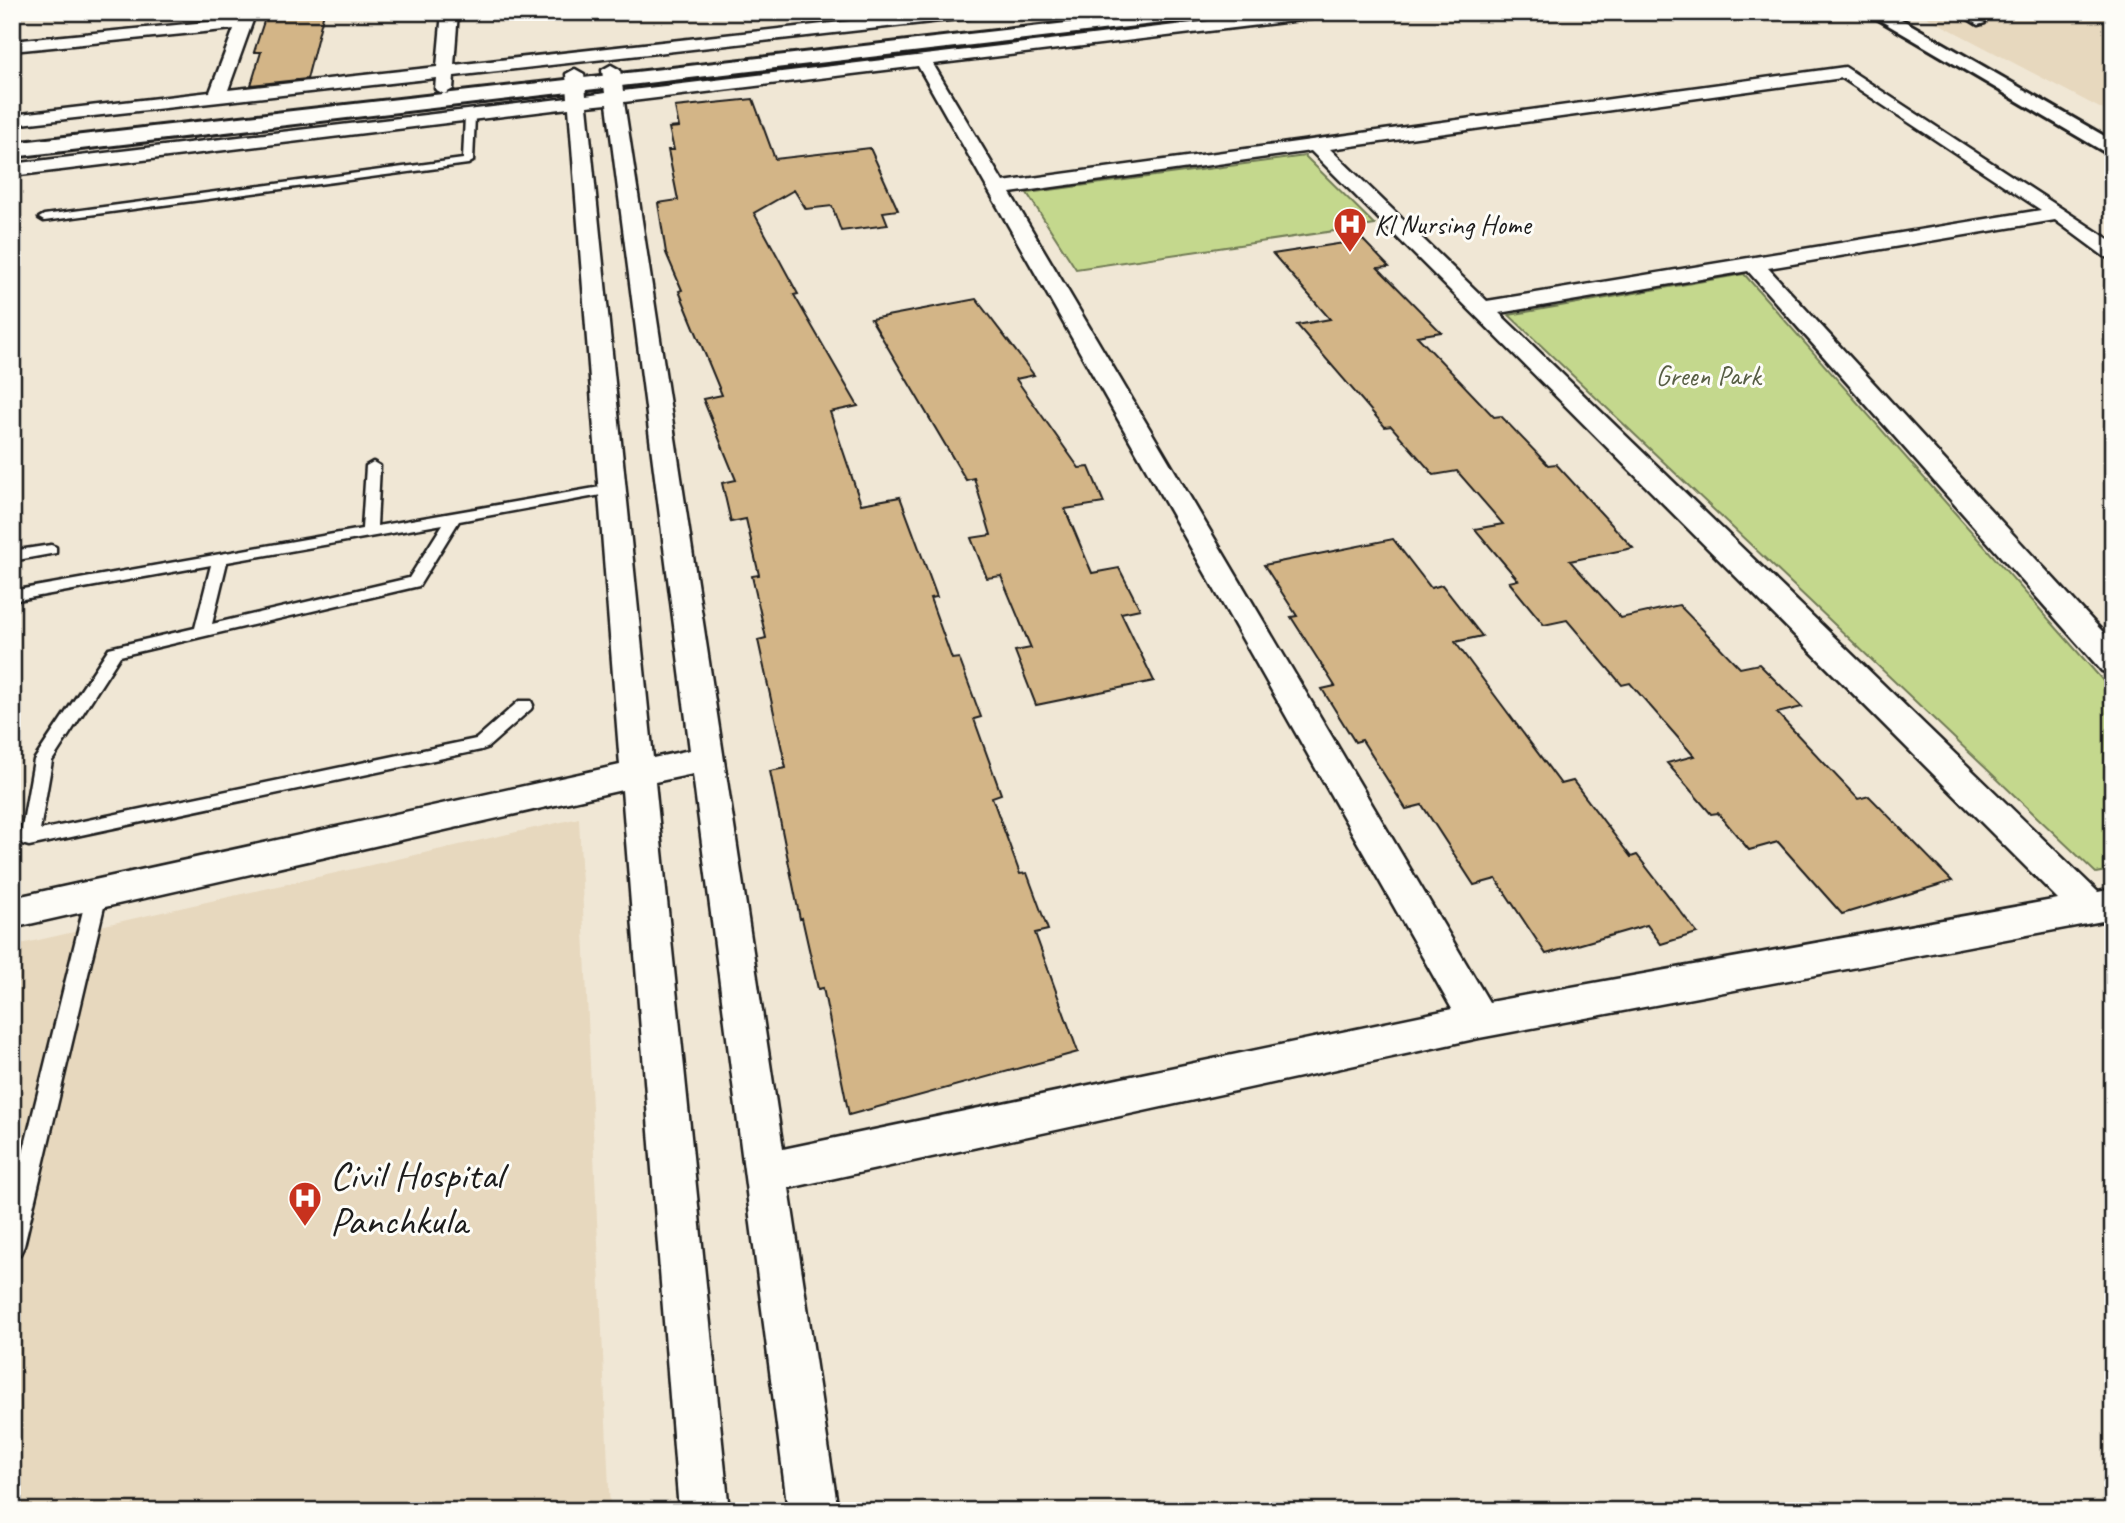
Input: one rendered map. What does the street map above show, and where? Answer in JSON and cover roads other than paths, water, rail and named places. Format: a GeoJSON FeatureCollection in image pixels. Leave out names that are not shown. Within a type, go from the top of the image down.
{"type":"FeatureCollection","features":[{"type":"Feature","properties":{"kind":"street"},"geometry":{"type":"LineString","coordinates":[[447,94],[450,12]]}},
{"type":"Feature","properties":{"kind":"street"},"geometry":{"type":"LineString","coordinates":[[12,170],[447,94],[976,12]]}},
{"type":"Feature","properties":{"kind":"street"},"geometry":{"type":"LineString","coordinates":[[613,83],[1119,12]]}},
{"type":"Feature","properties":{"kind":"street"},"geometry":{"type":"LineString","coordinates":[[12,120],[217,98],[447,94],[577,87],[1213,12]]}},
{"type":"Feature","properties":{"kind":"street"},"geometry":{"type":"LineString","coordinates":[[613,83],[923,61],[1326,12]]}},
{"type":"Feature","properties":{"kind":"street"},"geometry":{"type":"LineString","coordinates":[[1875,12],[2016,90],[2113,150]]}},
{"type":"Feature","properties":{"kind":"street"},"geometry":{"type":"LineString","coordinates":[[1901,12],[2113,132]]}},
{"type":"Feature","properties":{"kind":"street"},"geometry":{"type":"LineString","coordinates":[[12,46],[246,18],[217,98]]}},
{"type":"Feature","properties":{"kind":"street"},"geometry":{"type":"LineString","coordinates":[[923,61],[1479,1021]]}},
{"type":"Feature","properties":{"kind":"street"},"geometry":{"type":"LineString","coordinates":[[998,189],[1845,72],[2059,212],[2113,253]]}},
{"type":"Feature","properties":{"kind":"street"},"geometry":{"type":"LineString","coordinates":[[613,83],[813,1511]]}},
{"type":"Feature","properties":{"kind":"street"},"geometry":{"type":"LineString","coordinates":[[577,87],[704,1511]]}},
{"type":"Feature","properties":{"kind":"street"},"geometry":{"type":"LineString","coordinates":[[12,138],[447,94]]}},
{"type":"Feature","properties":{"kind":"street"},"geometry":{"type":"LineString","coordinates":[[12,150],[447,94]]}},
{"type":"Feature","properties":{"kind":"street"},"geometry":{"type":"LineString","coordinates":[[1315,145],[2102,906]]}},
{"type":"Feature","properties":{"kind":"street"},"geometry":{"type":"LineString","coordinates":[[1482,309],[2059,212]]}},
{"type":"Feature","properties":{"kind":"street"},"geometry":{"type":"LineString","coordinates":[[1752,263],[2113,663]]}},
{"type":"Feature","properties":{"kind":"street"},"geometry":{"type":"LineString","coordinates":[[12,913],[708,758]]}},
{"type":"Feature","properties":{"kind":"street"},"geometry":{"type":"LineString","coordinates":[[766,1172],[1479,1021],[2102,906]]}},
{"type":"Feature","properties":{"kind":"lane"},"geometry":{"type":"LineString","coordinates":[[1961,12],[1982,23]]}},
{"type":"Feature","properties":{"kind":"lane"},"geometry":{"type":"LineString","coordinates":[[44,218],[468,161],[447,94]]}},
{"type":"Feature","properties":{"kind":"lane"},"geometry":{"type":"LineString","coordinates":[[369,532],[373,466]]}},
{"type":"Feature","properties":{"kind":"lane"},"geometry":{"type":"LineString","coordinates":[[12,596],[612,489]]}},
{"type":"Feature","properties":{"kind":"lane"},"geometry":{"type":"LineString","coordinates":[[454,517],[414,582],[115,652],[43,760],[29,839],[481,744],[525,705]]}},
{"type":"Feature","properties":{"kind":"lane"},"geometry":{"type":"LineString","coordinates":[[12,556],[51,550]]}},
{"type":"Feature","properties":{"kind":"lane"},"geometry":{"type":"LineString","coordinates":[[202,633],[220,559]]}},
{"type":"Feature","properties":{"kind":"lane"},"geometry":{"type":"LineString","coordinates":[[12,1246],[97,894]]}},
{"type":"Feature","properties":{"kind":"place","name":"Kl Nursing Home"},"geometry":{"type":"Point","coordinates":[1350,254]}},
{"type":"Feature","properties":{"kind":"place","name":"Civil Hospital Panchkula"},"geometry":{"type":"Point","coordinates":[305,1228]}},
{"type":"Feature","properties":{"kind":"park label","name":"Green Park"},"geometry":{"type":"Point","coordinates":[1708,375]}}]}
